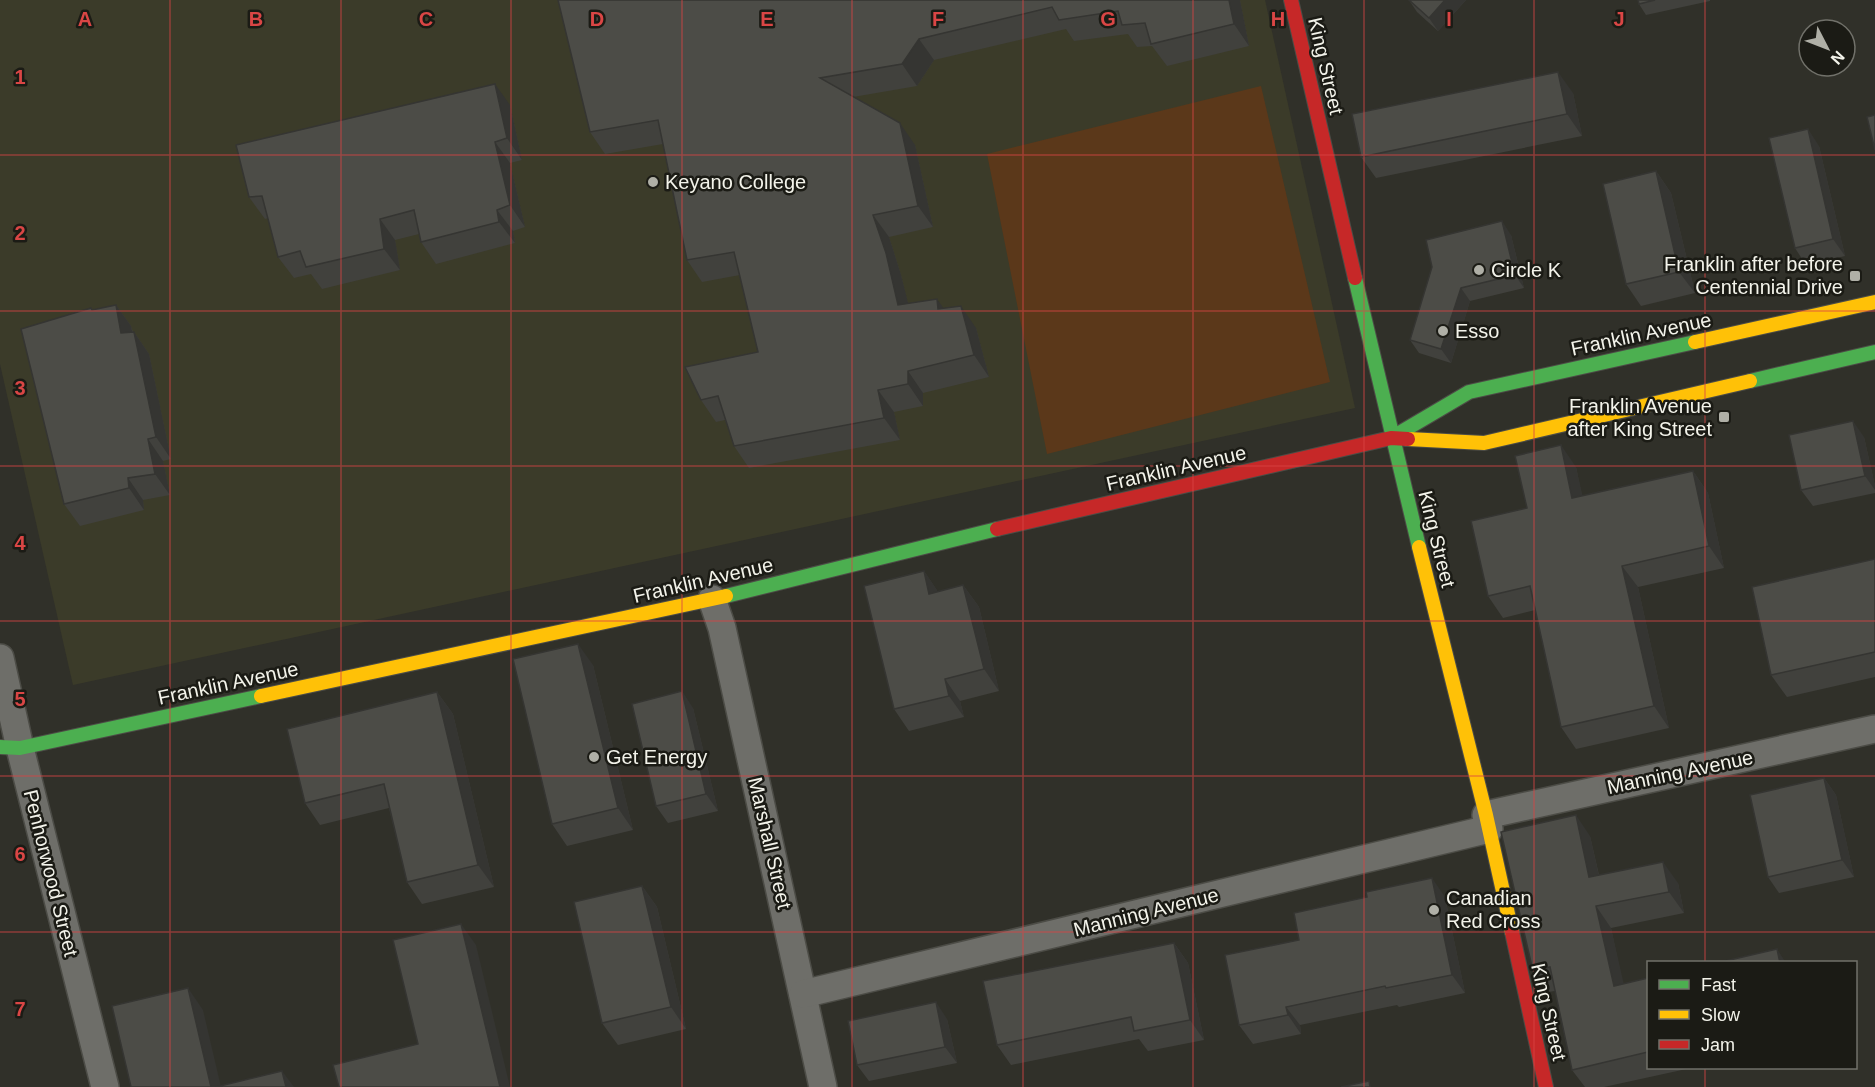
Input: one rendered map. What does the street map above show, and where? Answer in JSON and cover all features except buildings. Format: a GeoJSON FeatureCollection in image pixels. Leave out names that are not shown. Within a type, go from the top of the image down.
{"type":"FeatureCollection","features":[{"type":"Feature","properties":{"kind":"main road","name":"King Street"},"geometry":{"type":"LineString","coordinates":[[1291,0],[1391,438],[1487,822],[1546,1087]]}},
{"type":"Feature","properties":{"kind":"main road","name":"Franklin Avenue"},"geometry":{"type":"LineString","coordinates":[[1391,438],[1468,392],[1875,302]]}},
{"type":"Feature","properties":{"kind":"main road","name":"Franklin Avenue"},"geometry":{"type":"LineString","coordinates":[[7,752],[712,599],[1038,519],[1391,438],[1484,443],[1875,352]]}},
{"type":"Feature","properties":{"kind":"street","name":"Marshall Street"},"geometry":{"type":"LineString","coordinates":[[712,599],[722,628],[823,1087]]}},
{"type":"Feature","properties":{"kind":"street","name":"Penhorwood Street"},"geometry":{"type":"LineString","coordinates":[[0,658],[7,752],[105,1087]]}},
{"type":"Feature","properties":{"kind":"street","name":"Manning Avenue"},"geometry":{"type":"LineString","coordinates":[[804,994],[1487,822],[1875,729]]}},
{"type":"Feature","properties":{"kind":"shaded area","name":"Keyano College"},"geometry":{"type":"Polygon","coordinates":[[[0,0],[1265,0],[1355,408],[73,685],[0,364],[0,0]]]}},
{"type":"Feature","properties":{"kind":"shaded area"},"geometry":{"type":"Polygon","coordinates":[[[1261,86],[1330,382],[1047,454],[987,154],[1261,86]]]}},
{"type":"Feature","properties":{"kind":"traffic: fast"},"geometry":{"type":"LineString","coordinates":[[1355,278],[1419,547]]}},
{"type":"Feature","properties":{"kind":"traffic: fast"},"geometry":{"type":"LineString","coordinates":[[1391,438],[1469,392],[1695,342]]}},
{"type":"Feature","properties":{"kind":"traffic: fast"},"geometry":{"type":"LineString","coordinates":[[1750,381],[1875,352]]}},
{"type":"Feature","properties":{"kind":"traffic: fast"},"geometry":{"type":"LineString","coordinates":[[726,596],[997,529]]}},
{"type":"Feature","properties":{"kind":"traffic: fast"},"geometry":{"type":"LineString","coordinates":[[0,747],[20,748],[261,696]]}},
{"type":"Feature","properties":{"kind":"traffic: slow"},"geometry":{"type":"LineString","coordinates":[[1695,342],[1875,302]]}},
{"type":"Feature","properties":{"kind":"traffic: slow"},"geometry":{"type":"LineString","coordinates":[[1408,439],[1484,443],[1750,381]]}},
{"type":"Feature","properties":{"kind":"traffic: slow"},"geometry":{"type":"LineString","coordinates":[[1419,547],[1486,815],[1512,932]]}},
{"type":"Feature","properties":{"kind":"traffic: slow"},"geometry":{"type":"LineString","coordinates":[[261,696],[726,596]]}},
{"type":"Feature","properties":{"kind":"traffic: jam"},"geometry":{"type":"LineString","coordinates":[[1291,0],[1355,278]]}},
{"type":"Feature","properties":{"kind":"traffic: jam"},"geometry":{"type":"LineString","coordinates":[[997,529],[1391,438],[1408,439]]}},
{"type":"Feature","properties":{"kind":"traffic: jam"},"geometry":{"type":"LineString","coordinates":[[1512,932],[1546,1087]]}},
{"type":"Feature","properties":{"kind":"place","name":"Keyano College"},"geometry":{"type":"Point","coordinates":[653,182]}},
{"type":"Feature","properties":{"kind":"place","name":"Circle K"},"geometry":{"type":"Point","coordinates":[1479,270]}},
{"type":"Feature","properties":{"kind":"place","name":"Franklin after before Centennial Drive"},"geometry":{"type":"Point","coordinates":[1855,276]}},
{"type":"Feature","properties":{"kind":"place","name":"Esso"},"geometry":{"type":"Point","coordinates":[1443,331]}},
{"type":"Feature","properties":{"kind":"place","name":"Franklin Avenue after King Street"},"geometry":{"type":"Point","coordinates":[1724,417]}},
{"type":"Feature","properties":{"kind":"place","name":"Get Energy"},"geometry":{"type":"Point","coordinates":[594,757]}},
{"type":"Feature","properties":{"kind":"place","name":"Canadian Red Cross"},"geometry":{"type":"Point","coordinates":[1434,910]}}]}
